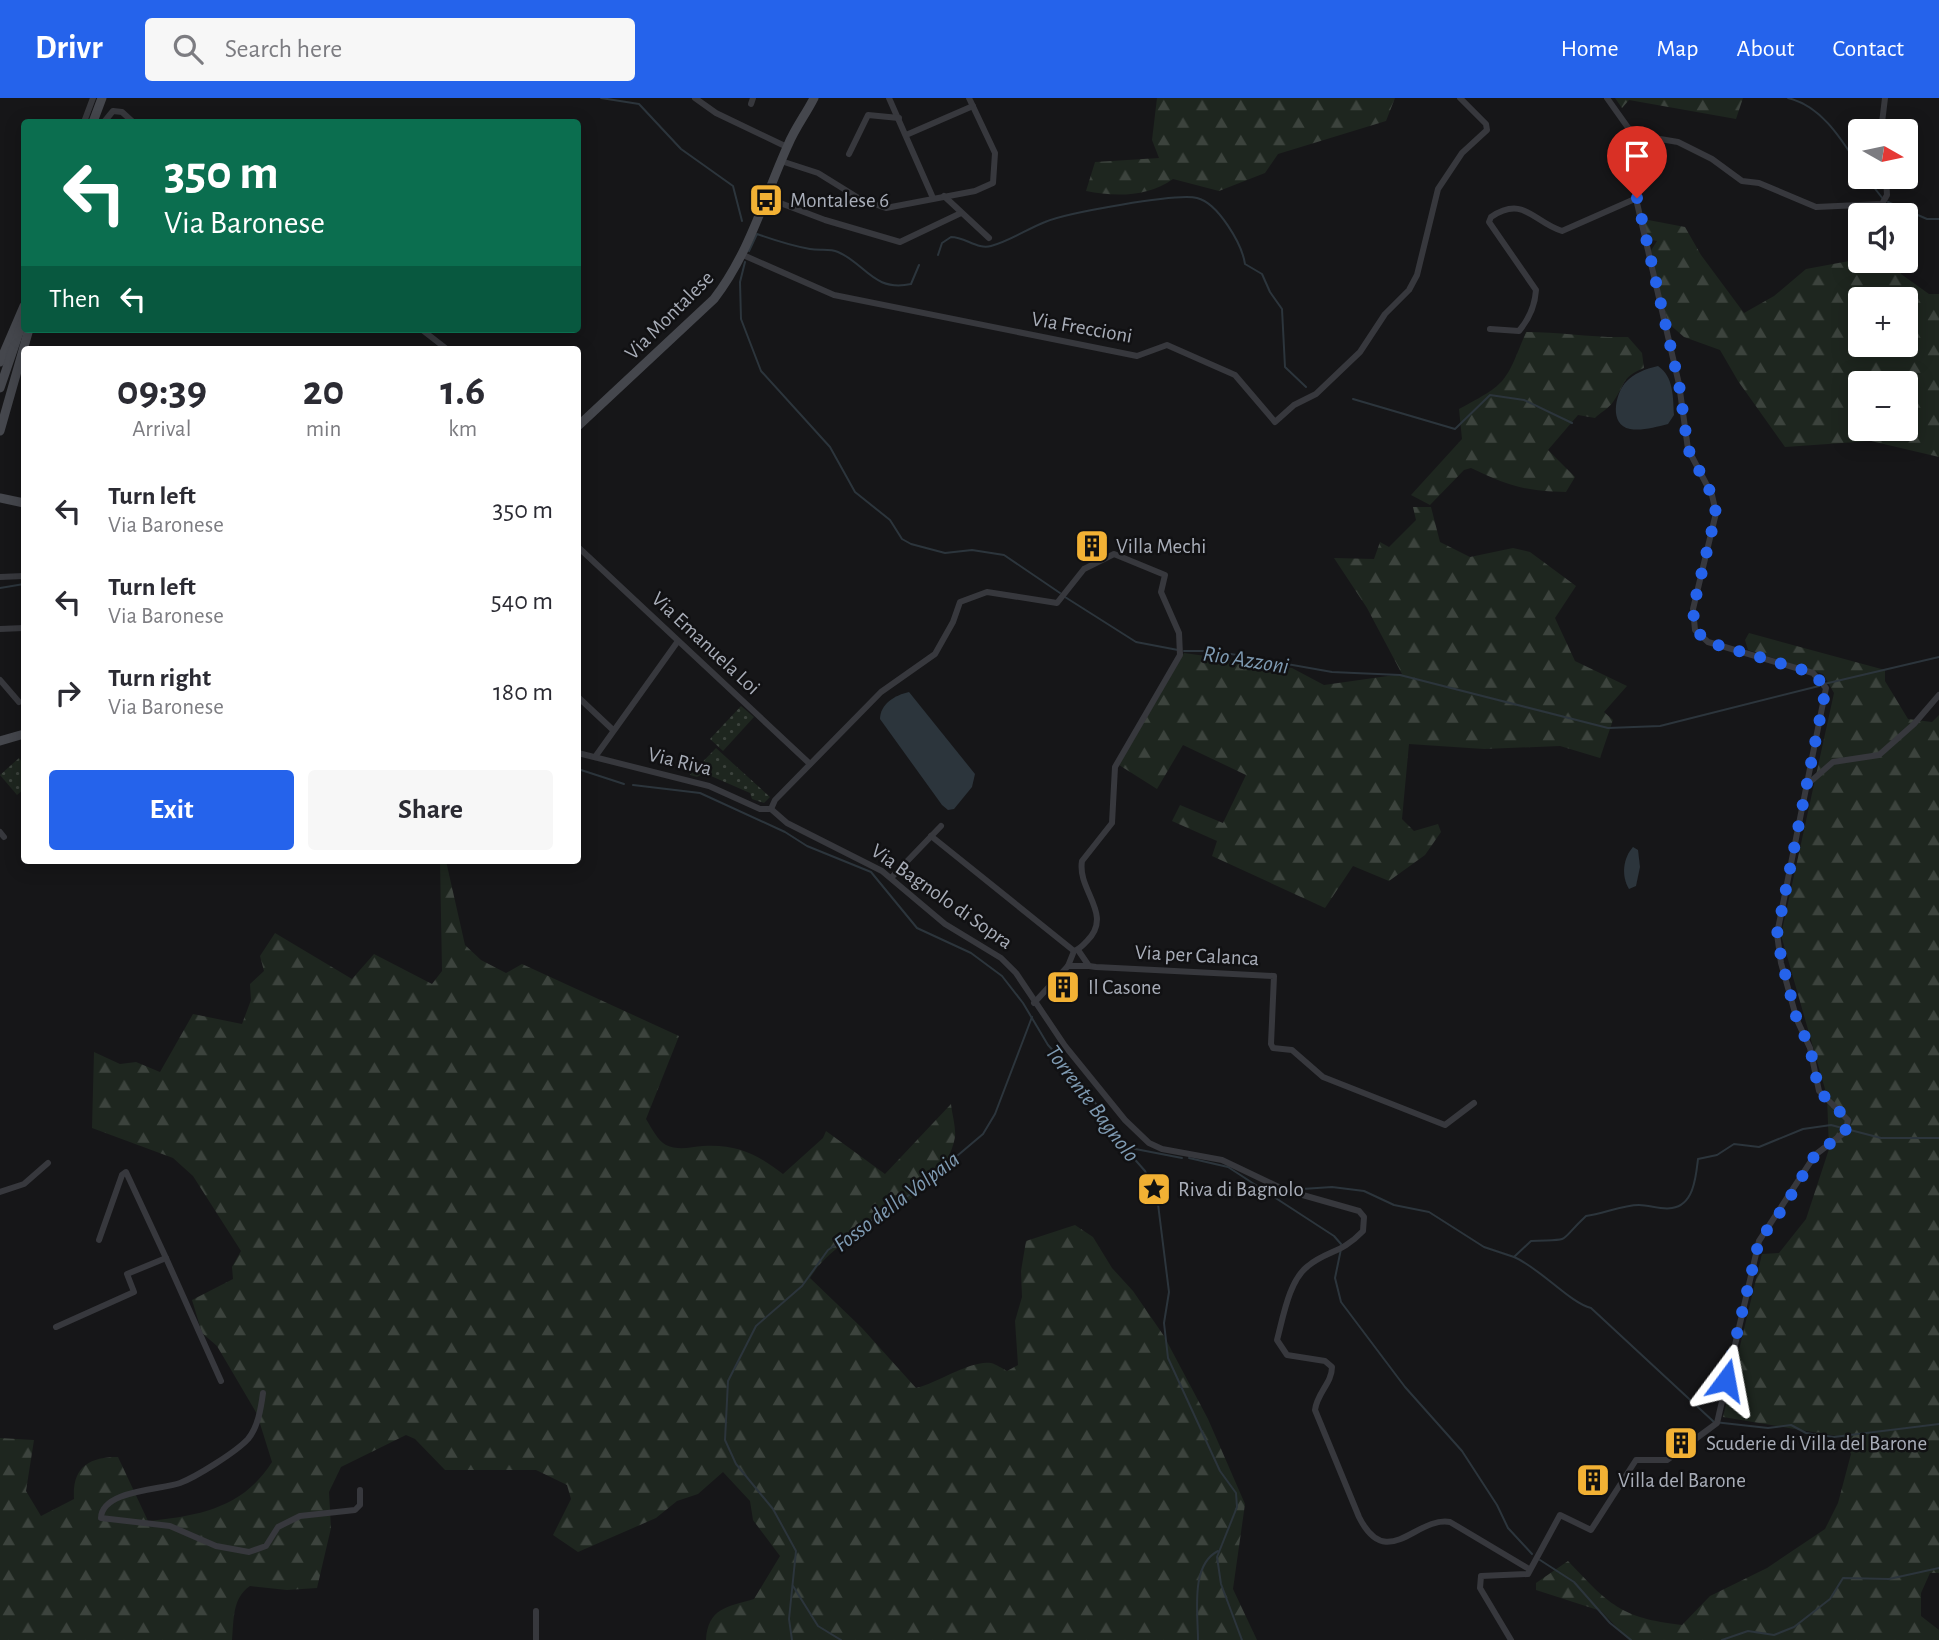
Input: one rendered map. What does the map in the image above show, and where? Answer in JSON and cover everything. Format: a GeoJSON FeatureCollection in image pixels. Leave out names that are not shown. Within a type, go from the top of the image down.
{"type":"FeatureCollection","features":[{"type":"Feature","properties":{"kind":"street"},"geometry":{"type":"LineString","coordinates":[[85,119],[93,98]]}},
{"type":"Feature","properties":{"kind":"street"},"geometry":{"type":"LineString","coordinates":[[94,119],[102,98]]}},
{"type":"Feature","properties":{"kind":"street"},"geometry":{"type":"LineString","coordinates":[[695,98],[716,113],[786,147]]}},
{"type":"Feature","properties":{"kind":"street","name":"Via Montalese"},"geometry":{"type":"LineString","coordinates":[[581,423],[714,299],[743,256],[786,147],[814,98]]}},
{"type":"Feature","properties":{"kind":"street"},"geometry":{"type":"LineString","coordinates":[[889,98],[933,198]]}},
{"type":"Feature","properties":{"kind":"street"},"geometry":{"type":"LineString","coordinates":[[781,161],[818,173],[860,199],[886,208],[975,191],[993,183],[995,153],[969,98]]}},
{"type":"Feature","properties":{"kind":"street","name":"Via Freccioni"},"geometry":{"type":"LineString","coordinates":[[743,256],[834,295],[945,319],[1137,356],[1162,346],[1175,347],[1235,375],[1275,422],[1294,405],[1316,394],[1360,352],[1385,314],[1409,290],[1417,275],[1438,189],[1462,153],[1487,130],[1486,124],[1461,98]]}},
{"type":"Feature","properties":{"kind":"street"},"geometry":{"type":"LineString","coordinates":[[1607,98],[1629,129],[1642,136],[1678,142],[1712,159],[1742,181],[1759,183],[1816,207],[1879,205],[1886,198],[1886,189]]}},
{"type":"Feature","properties":{"kind":"street"},"geometry":{"type":"LineString","coordinates":[[1882,119],[1885,98]]}},
{"type":"Feature","properties":{"kind":"street"},"geometry":{"type":"LineString","coordinates":[[906,135],[973,106]]}},
{"type":"Feature","properties":{"kind":"street"},"geometry":{"type":"LineString","coordinates":[[106,119],[113,111],[122,112],[130,119]]}},
{"type":"Feature","properties":{"kind":"street"},"geometry":{"type":"LineString","coordinates":[[849,154],[864,120],[872,114],[899,118]]}},
{"type":"Feature","properties":{"kind":"street"},"geometry":{"type":"LineString","coordinates":[[1511,1640],[1480,1588],[1479,1580],[1488,1573],[1524,1576],[1560,1515],[1591,1530],[1636,1460],[1667,1460],[1717,1422],[1759,1241],[1784,1207],[1815,1155],[1845,1132],[1848,1120],[1819,1091],[1810,1048],[1797,1020],[1777,934],[1826,688],[1813,673],[1708,642],[1695,630],[1693,609],[1716,513],[1715,502],[1688,449],[1679,384],[1637,198],[1629,129]]}},
{"type":"Feature","properties":{"kind":"street"},"geometry":{"type":"LineString","coordinates":[[944,196],[989,238]]}},
{"type":"Feature","properties":{"kind":"street"},"geometry":{"type":"LineString","coordinates":[[767,198],[893,241],[905,240],[961,213]]}},
{"type":"Feature","properties":{"kind":"street"},"geometry":{"type":"LineString","coordinates":[[1490,329],[1519,331],[1532,311],[1536,296],[1536,290],[1496,236],[1489,222],[1491,216],[1512,207],[1526,210],[1562,231],[1637,198]]}},
{"type":"Feature","properties":{"kind":"street"},"geometry":{"type":"LineString","coordinates":[[0,362],[21,313]]}},
{"type":"Feature","properties":{"kind":"street"},"geometry":{"type":"LineString","coordinates":[[0,388],[21,327]]}},
{"type":"Feature","properties":{"kind":"street"},"geometry":{"type":"LineString","coordinates":[[426,333],[443,346]]}},
{"type":"Feature","properties":{"kind":"street"},"geometry":{"type":"LineString","coordinates":[[0,431],[21,357]]}},
{"type":"Feature","properties":{"kind":"street"},"geometry":{"type":"LineString","coordinates":[[0,500],[21,503]]}},
{"type":"Feature","properties":{"kind":"street","name":"Via Emanuela Loi"},"geometry":{"type":"LineString","coordinates":[[581,550],[810,764]]}},
{"type":"Feature","properties":{"kind":"street"},"geometry":{"type":"LineString","coordinates":[[771,809],[773,803],[881,692],[935,654],[953,622],[960,602],[988,593],[1057,603],[1084,569],[1114,554],[1165,575],[1161,592],[1180,633],[1181,651],[1115,767],[1112,823],[1082,861],[1083,880],[1097,911],[1098,923],[1092,936],[1076,951],[1068,966],[1034,1003]]}},
{"type":"Feature","properties":{"kind":"street"},"geometry":{"type":"LineString","coordinates":[[0,577],[21,576]]}},
{"type":"Feature","properties":{"kind":"street"},"geometry":{"type":"LineString","coordinates":[[0,629],[21,628]]}},
{"type":"Feature","properties":{"kind":"street"},"geometry":{"type":"LineString","coordinates":[[595,757],[678,641]]}},
{"type":"Feature","properties":{"kind":"street"},"geometry":{"type":"LineString","coordinates":[[0,680],[19,702]]}},
{"type":"Feature","properties":{"kind":"street"},"geometry":{"type":"LineString","coordinates":[[1809,783],[1833,762],[1880,755],[1914,724],[1939,695]]}},
{"type":"Feature","properties":{"kind":"street"},"geometry":{"type":"LineString","coordinates":[[581,701],[613,730]]}},
{"type":"Feature","properties":{"kind":"street"},"geometry":{"type":"LineString","coordinates":[[0,741],[21,735]]}},
{"type":"Feature","properties":{"kind":"street","name":"Via Riva"},"geometry":{"type":"LineString","coordinates":[[581,754],[709,786],[760,809],[771,809]]}},
{"type":"Feature","properties":{"kind":"street","name":"Via Bagnolo di Sopra"},"geometry":{"type":"LineString","coordinates":[[771,809],[787,823],[859,858],[891,878],[945,923],[1001,958],[1016,973],[1034,1003],[1125,1120],[1149,1143],[1162,1149],[1222,1160],[1285,1190],[1359,1211],[1364,1220],[1363,1231],[1340,1251],[1311,1264],[1302,1272],[1291,1292],[1277,1340],[1287,1355],[1325,1361],[1332,1367],[1332,1375],[1318,1395],[1315,1410],[1364,1525],[1375,1538],[1394,1541],[1411,1536],[1437,1521],[1450,1521],[1529,1569]]}},
{"type":"Feature","properties":{"kind":"street"},"geometry":{"type":"LineString","coordinates":[[891,878],[941,826]]}},
{"type":"Feature","properties":{"kind":"street"},"geometry":{"type":"LineString","coordinates":[[931,836],[1076,951],[1089,966]]}},
{"type":"Feature","properties":{"kind":"street"},"geometry":{"type":"LineString","coordinates":[[1068,966],[1089,966]]}},
{"type":"Feature","properties":{"kind":"street","name":"Via per Calanca"},"geometry":{"type":"LineString","coordinates":[[1089,966],[1274,976],[1270,1044],[1273,1048],[1292,1050],[1323,1077],[1445,1125],[1474,1103]]}},
{"type":"Feature","properties":{"kind":"street"},"geometry":{"type":"LineString","coordinates":[[0,1192],[24,1184],[48,1163]]}},
{"type":"Feature","properties":{"kind":"street"},"geometry":{"type":"LineString","coordinates":[[99,1240],[122,1175],[126,1172],[221,1381]]}},
{"type":"Feature","properties":{"kind":"street"},"geometry":{"type":"LineString","coordinates":[[56,1327],[134,1292],[127,1274],[166,1258]]}},
{"type":"Feature","properties":{"kind":"street"},"geometry":{"type":"LineString","coordinates":[[263,1393],[255,1425],[241,1444],[181,1482],[138,1491],[119,1499],[103,1510],[101,1518],[170,1526],[216,1546],[259,1551],[266,1546],[278,1527],[300,1516],[355,1510],[360,1505],[360,1490]]}},
{"type":"Feature","properties":{"kind":"street"},"geometry":{"type":"LineString","coordinates":[[536,1611],[537,1640]]}},
{"type":"Feature","properties":{"kind":"green space"},"geometry":{"type":"Polygon","coordinates":[[[1157,98],[1395,98],[1386,121],[1278,154],[1265,173],[1219,191],[1173,179],[1153,189],[1131,194],[1086,191],[1095,162],[1159,158],[1152,140],[1157,98]]]}},
{"type":"Feature","properties":{"kind":"green space"},"geometry":{"type":"Polygon","coordinates":[[[1615,98],[1743,98],[1736,119],[1629,100],[1622,108],[1615,98]]]}},
{"type":"Feature","properties":{"kind":"green space"},"geometry":{"type":"Polygon","coordinates":[[[1643,219],[1685,227],[1701,255],[1744,313],[1774,296],[1806,269],[1848,261],[1848,273],[1901,273],[1929,294],[1939,294],[1939,457],[1871,441],[1785,447],[1738,381],[1720,350],[1684,337],[1668,323],[1650,252],[1657,241],[1647,239],[1643,219]]]}},
{"type":"Feature","properties":{"kind":"green space"},"geometry":{"type":"Polygon","coordinates":[[[1526,332],[1628,337],[1642,353],[1644,368],[1627,378],[1611,404],[1595,418],[1578,415],[1548,450],[1575,477],[1566,492],[1517,486],[1471,468],[1464,470],[1430,505],[1411,495],[1462,439],[1459,409],[1503,380],[1514,362],[1526,332]]]}},
{"type":"Feature","properties":{"kind":"green space"},"geometry":{"type":"Polygon","coordinates":[[[1413,507],[1431,507],[1440,542],[1470,557],[1513,548],[1530,552],[1576,586],[1555,618],[1575,661],[1627,686],[1604,712],[1613,720],[1600,758],[1560,746],[1484,749],[1409,744],[1402,819],[1414,831],[1438,824],[1441,832],[1425,855],[1389,881],[1353,866],[1325,908],[1212,856],[1217,841],[1172,821],[1180,805],[1223,823],[1246,775],[1183,745],[1157,789],[1119,765],[1184,653],[1292,668],[1324,685],[1402,674],[1367,608],[1334,558],[1374,559],[1380,542],[1389,547],[1416,520],[1413,507]]]}},
{"type":"Feature","properties":{"kind":"green space"},"geometry":{"type":"Polygon","coordinates":[[[1749,633],[1885,670],[1885,681],[1908,719],[1932,722],[1939,715],[1939,1573],[1930,1573],[1921,1593],[1921,1616],[1939,1630],[1939,1640],[1629,1640],[1601,1611],[1536,1590],[1536,1583],[1568,1561],[1594,1588],[1629,1613],[1682,1625],[1710,1596],[1767,1568],[1825,1529],[1838,1503],[1851,1454],[1843,1437],[1723,1417],[1762,1254],[1779,1253],[1806,1219],[1829,1149],[1827,1096],[1781,935],[1834,693],[1823,674],[1748,650],[1745,640],[1749,633]]]}},
{"type":"Feature","properties":{"kind":"green space"},"geometry":{"type":"Polygon","coordinates":[[[741,706],[754,717],[723,751],[710,739],[741,706]]]}},
{"type":"Feature","properties":{"kind":"green space"},"geometry":{"type":"Polygon","coordinates":[[[716,748],[770,797],[764,803],[752,799],[750,793],[704,773],[697,777],[690,775],[716,748]]]}},
{"type":"Feature","properties":{"kind":"green space"},"geometry":{"type":"Polygon","coordinates":[[[19,758],[21,792],[17,795],[0,775],[19,758]]]}},
{"type":"Feature","properties":{"kind":"green space"},"geometry":{"type":"Polygon","coordinates":[[[440,864],[447,864],[465,945],[481,960],[506,973],[522,964],[679,1036],[646,1119],[657,1137],[671,1147],[715,1146],[736,1149],[755,1156],[783,1174],[823,1138],[826,1131],[885,1174],[951,1104],[955,1137],[946,1161],[932,1181],[912,1198],[845,1242],[825,1259],[810,1278],[862,1328],[916,1388],[974,1365],[991,1363],[1007,1371],[1018,1365],[1015,1321],[1022,1297],[1021,1271],[1026,1241],[1075,1225],[1093,1237],[1112,1268],[1133,1291],[1164,1336],[1208,1419],[1245,1504],[1233,1589],[1257,1640],[706,1640],[715,1615],[727,1607],[754,1599],[780,1556],[753,1520],[750,1501],[723,1472],[698,1494],[677,1501],[656,1518],[578,1552],[553,1535],[571,1499],[567,1485],[536,1470],[445,1470],[415,1439],[406,1435],[341,1467],[329,1492],[331,1528],[317,1588],[287,1590],[250,1586],[237,1603],[232,1640],[0,1640],[0,1438],[34,1440],[26,1491],[41,1516],[74,1499],[79,1472],[84,1466],[99,1459],[118,1457],[148,1521],[202,1512],[233,1500],[248,1490],[272,1462],[257,1414],[217,1346],[202,1333],[192,1300],[233,1279],[232,1267],[241,1251],[193,1176],[173,1158],[92,1128],[94,1052],[120,1064],[136,1062],[160,1072],[193,1014],[242,1024],[251,1000],[250,984],[264,971],[260,956],[275,933],[352,979],[374,954],[432,984],[442,971],[440,864]]]}},
{"type":"Feature","properties":{"kind":"shaded area"},"geometry":{"type":"Polygon","coordinates":[[[1658,366],[1670,382],[1674,415],[1668,424],[1644,429],[1623,426],[1619,422],[1616,409],[1621,388],[1636,374],[1658,366]]]}},
{"type":"Feature","properties":{"kind":"shaded area"},"geometry":{"type":"Polygon","coordinates":[[[909,692],[975,774],[972,787],[954,809],[948,810],[942,805],[880,719],[889,701],[909,692]]]}},
{"type":"Feature","properties":{"kind":"shaded area"},"geometry":{"type":"Polygon","coordinates":[[[1633,847],[1638,850],[1640,867],[1636,886],[1629,889],[1624,867],[1633,847]]]}},
{"type":"Feature","properties":{"kind":"waterway"},"geometry":{"type":"LineString","coordinates":[[601,98],[639,104],[681,149],[733,186],[742,221]]}},
{"type":"Feature","properties":{"kind":"waterway"},"geometry":{"type":"LineString","coordinates":[[1788,98],[1800,102],[1821,116],[1848,151]]}},
{"type":"Feature","properties":{"kind":"waterway"},"geometry":{"type":"LineString","coordinates":[[1875,189],[1883,199]]}},
{"type":"Feature","properties":{"kind":"waterway"},"geometry":{"type":"LineString","coordinates":[[938,255],[942,243],[951,237],[986,247],[1057,218],[1146,201],[1197,198],[1205,201],[1221,216],[1239,246],[1245,264],[1262,274],[1282,309],[1285,367],[1306,387]]}},
{"type":"Feature","properties":{"kind":"waterway"},"geometry":{"type":"LineString","coordinates":[[1888,202],[1927,219],[1939,219]]}},
{"type":"Feature","properties":{"kind":"waterway"},"geometry":{"type":"LineString","coordinates":[[749,251],[757,234],[804,248],[835,251],[848,257],[879,281],[898,285],[911,284],[919,265]]}},
{"type":"Feature","properties":{"kind":"waterway","name":"Rio Azzoni"},"geometry":{"type":"LineString","coordinates":[[745,262],[740,282],[741,319],[761,371],[830,447],[855,492],[890,520],[902,539],[911,544],[945,553],[972,550],[1004,555],[1060,593]]}},
{"type":"Feature","properties":{"kind":"waterway"},"geometry":{"type":"LineString","coordinates":[[1353,399],[1455,429],[1490,395],[1524,400],[1572,423]]}},
{"type":"Feature","properties":{"kind":"waterway","name":"Torrente Bagnolo"},"geometry":{"type":"LineString","coordinates":[[0,588],[21,584]]}},
{"type":"Feature","properties":{"kind":"waterway","name":"Rio Azzoni"},"geometry":{"type":"LineString","coordinates":[[1065,597],[1136,642],[1178,650]]}},
{"type":"Feature","properties":{"kind":"waterway","name":"Rio Azzoni"},"geometry":{"type":"LineString","coordinates":[[1184,651],[1214,651],[1332,672],[1400,675],[1608,728],[1660,726],[1819,686]]}},
{"type":"Feature","properties":{"kind":"waterway","name":"Rio Azzoni"},"geometry":{"type":"LineString","coordinates":[[1824,684],[1939,657]]}},
{"type":"Feature","properties":{"kind":"waterway","name":"Torrente Bagnolo"},"geometry":{"type":"LineString","coordinates":[[581,770],[624,784]]}},
{"type":"Feature","properties":{"kind":"waterway","name":"Torrente Bagnolo"},"geometry":{"type":"LineString","coordinates":[[633,785],[700,793],[785,832],[807,846],[871,872],[917,928],[971,953],[1002,976],[1023,1003],[1048,1045],[1083,1084],[1124,1147],[1145,1171],[1157,1196],[1169,1292],[1164,1323],[1168,1358],[1220,1471],[1236,1493],[1237,1507],[1217,1557],[1221,1584],[1242,1640]]}},
{"type":"Feature","properties":{"kind":"waterway","name":"Fosso della Volpaia"},"geometry":{"type":"LineString","coordinates":[[792,1640],[789,1619],[796,1551],[773,1509],[736,1464],[725,1440],[728,1381],[756,1326],[802,1286],[828,1250],[918,1189],[983,1134],[995,1114],[1032,1017]]}},
{"type":"Feature","properties":{"kind":"waterway"},"geometry":{"type":"LineString","coordinates":[[1302,1189],[1332,1187],[1364,1191],[1394,1205],[1429,1212],[1484,1247],[1514,1257],[1531,1241],[1564,1238],[1586,1216],[1633,1205],[1660,1208],[1679,1206],[1693,1189],[1698,1159],[1717,1155],[1734,1144],[1759,1147],[1803,1129],[1831,1125],[1881,1138],[1939,1138]]}},
{"type":"Feature","properties":{"kind":"waterway"},"geometry":{"type":"LineString","coordinates":[[1125,1147],[1182,1158]]}},
{"type":"Feature","properties":{"kind":"waterway"},"geometry":{"type":"LineString","coordinates":[[1189,1158],[1228,1167],[1334,1236],[1341,1244]]}},
{"type":"Feature","properties":{"kind":"waterway"},"geometry":{"type":"LineString","coordinates":[[1341,1249],[1335,1278],[1341,1302],[1405,1387],[1462,1451],[1497,1505],[1508,1528],[1532,1554]]}},
{"type":"Feature","properties":{"kind":"waterway"},"geometry":{"type":"LineString","coordinates":[[1514,1257],[1591,1308],[1714,1422],[1768,1428],[1791,1425],[1806,1433],[1834,1437],[1939,1424]]}},
{"type":"Feature","properties":{"kind":"waterway"},"geometry":{"type":"LineString","coordinates":[[1198,1640],[1199,1578],[1209,1558],[1218,1551]]}},
{"type":"Feature","properties":{"kind":"waterway"},"geometry":{"type":"LineString","coordinates":[[1540,1560],[1574,1582],[1610,1623],[1631,1640]]}},
{"type":"Feature","properties":{"kind":"waterway"},"geometry":{"type":"LineString","coordinates":[[1722,1640],[1748,1631],[1774,1635],[1794,1627],[1830,1599],[1843,1578],[1889,1579],[1939,1568]]}},
{"type":"Feature","properties":{"kind":"waterway"},"geometry":{"type":"LineString","coordinates":[[793,1586],[818,1626],[841,1640]]}},
{"type":"Feature","properties":{"kind":"place","name":"Montalese 6"},"geometry":{"type":"Point","coordinates":[766,200]}},
{"type":"Feature","properties":{"kind":"place","name":"Villa Mechi"},"geometry":{"type":"Point","coordinates":[1092,546]}},
{"type":"Feature","properties":{"kind":"place","name":"Il Casone"},"geometry":{"type":"Point","coordinates":[1063,987]}},
{"type":"Feature","properties":{"kind":"place","name":"Riva di Bagnolo"},"geometry":{"type":"Point","coordinates":[1154,1189]}},
{"type":"Feature","properties":{"kind":"place","name":"Scuderie di Villa del Barone"},"geometry":{"type":"Point","coordinates":[1681,1443]}},
{"type":"Feature","properties":{"kind":"place","name":"Villa del Barone"},"geometry":{"type":"Point","coordinates":[1593,1480]}},
{"type":"Feature","properties":{"kind":"route"},"geometry":{"type":"LineString","coordinates":[[1637,198],[1679,384],[1688,449],[1715,502],[1716,513],[1693,609],[1695,630],[1708,642],[1813,673],[1826,688],[1777,934],[1778,949],[1797,1020],[1810,1048],[1819,1091],[1848,1120],[1845,1132],[1815,1155],[1784,1207],[1759,1241],[1726,1380]]}}]}
